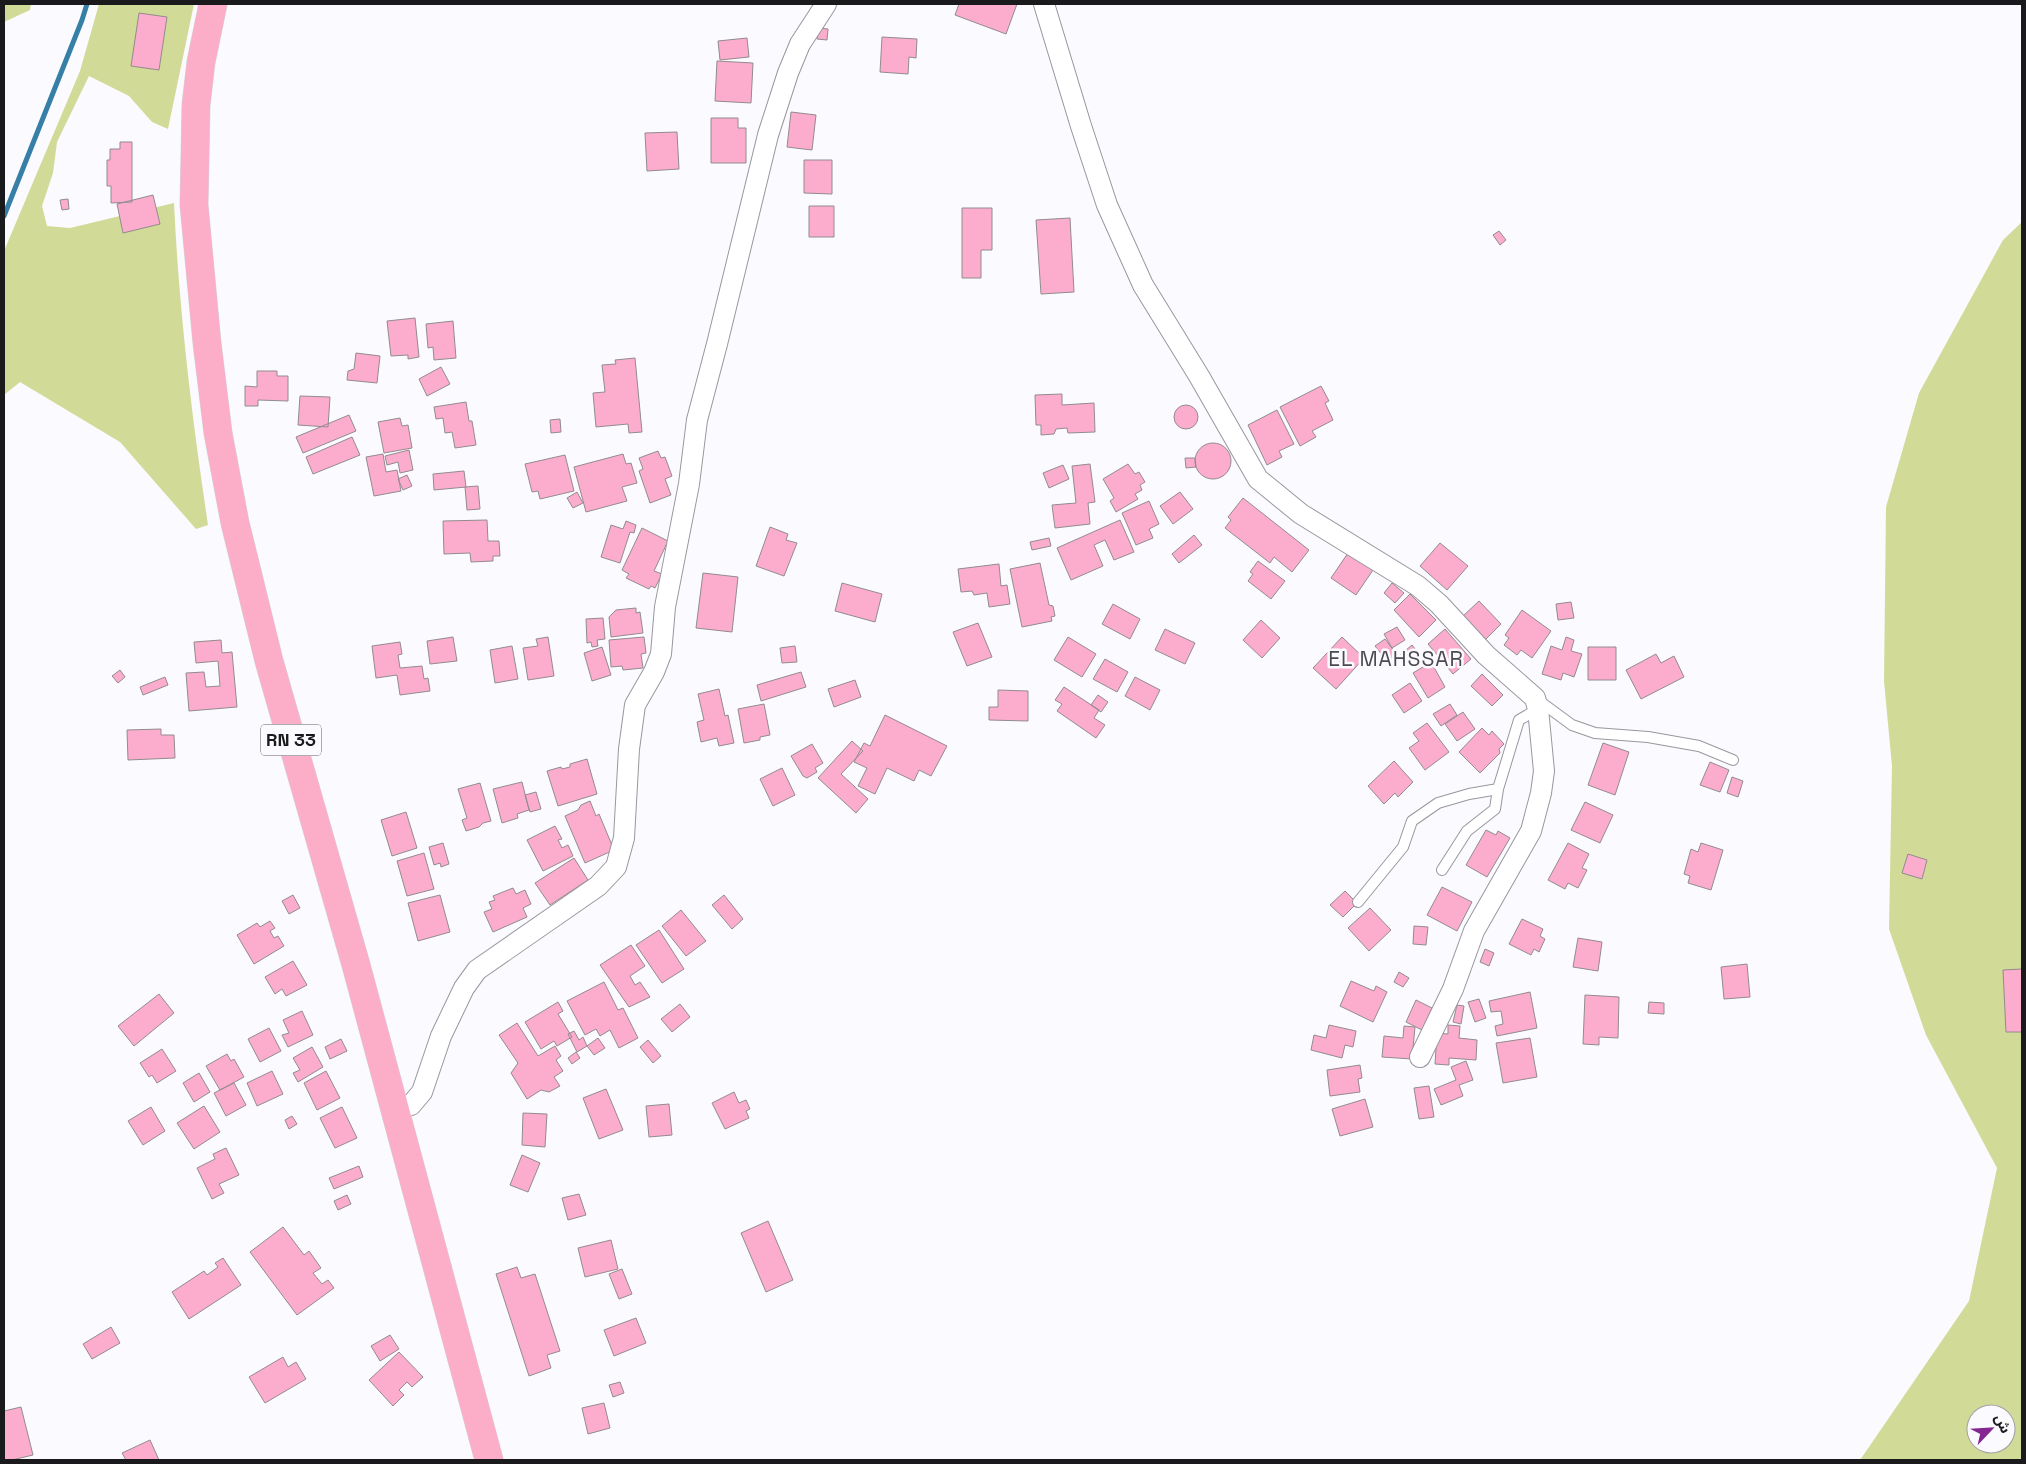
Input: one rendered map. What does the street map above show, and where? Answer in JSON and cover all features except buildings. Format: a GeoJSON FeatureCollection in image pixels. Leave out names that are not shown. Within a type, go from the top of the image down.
{"type":"FeatureCollection","features":[{"type":"Feature","properties":{"kind":"main road","name":"RN 33"},"geometry":{"type":"LineString","coordinates":[[213,4],[201,62],[196,105],[194,205],[199,273],[218,433],[235,523],[250,593],[356,965],[489,1460]]}},
{"type":"Feature","properties":{"kind":"street"},"geometry":{"type":"LineString","coordinates":[[394,1110],[411,1105],[422,1092],[441,1036],[464,988],[477,970],[598,886],[616,867],[624,838],[629,749],[635,705],[654,672],[661,654],[665,607],[688,484],[697,420],[768,135],[788,73],[800,44],[826,4]]}},
{"type":"Feature","properties":{"kind":"street"},"geometry":{"type":"LineString","coordinates":[[1044,4],[1107,205],[1143,285],[1199,376],[1258,480],[1301,514],[1418,586],[1439,604],[1486,655],[1537,704],[1544,771],[1541,794],[1531,831],[1474,931],[1453,989],[1420,1057]]}},
{"type":"Feature","properties":{"kind":"lane"},"geometry":{"type":"LineString","coordinates":[[1442,870],[1467,832],[1495,809],[1498,789],[1519,720],[1537,704],[1572,725],[1595,733],[1648,737],[1699,746],[1733,760]]}},
{"type":"Feature","properties":{"kind":"lane"},"geometry":{"type":"LineString","coordinates":[[1358,902],[1403,847],[1412,822],[1438,803],[1469,794],[1498,789]]}},
{"type":"Feature","properties":{"kind":"green space"},"geometry":{"type":"Polygon","coordinates":[[[4,4],[31,4],[30,10],[4,22],[4,4]]]}},
{"type":"Feature","properties":{"kind":"green space"},"geometry":{"type":"Polygon","coordinates":[[[99,4],[194,4],[168,129],[152,122],[129,96],[89,76],[57,142],[53,173],[42,206],[47,226],[70,228],[174,203],[179,284],[187,364],[208,525],[196,529],[120,442],[20,382],[4,395],[4,251],[80,71],[99,4]]]}},
{"type":"Feature","properties":{"kind":"green space"},"geometry":{"type":"Polygon","coordinates":[[[2022,222],[2022,1460],[1860,1460],[1969,1301],[1997,1168],[1926,1035],[1889,929],[1892,766],[1884,681],[1886,507],[1919,393],[2003,240],[2022,222]]]}},
{"type":"Feature","properties":{"kind":"waterway"},"geometry":{"type":"LineString","coordinates":[[4,216],[87,4]]}},
{"type":"Feature","properties":{"kind":"district","name":"EL MAHSSAR"},"geometry":{"type":"Point","coordinates":[1396,659]}}]}
